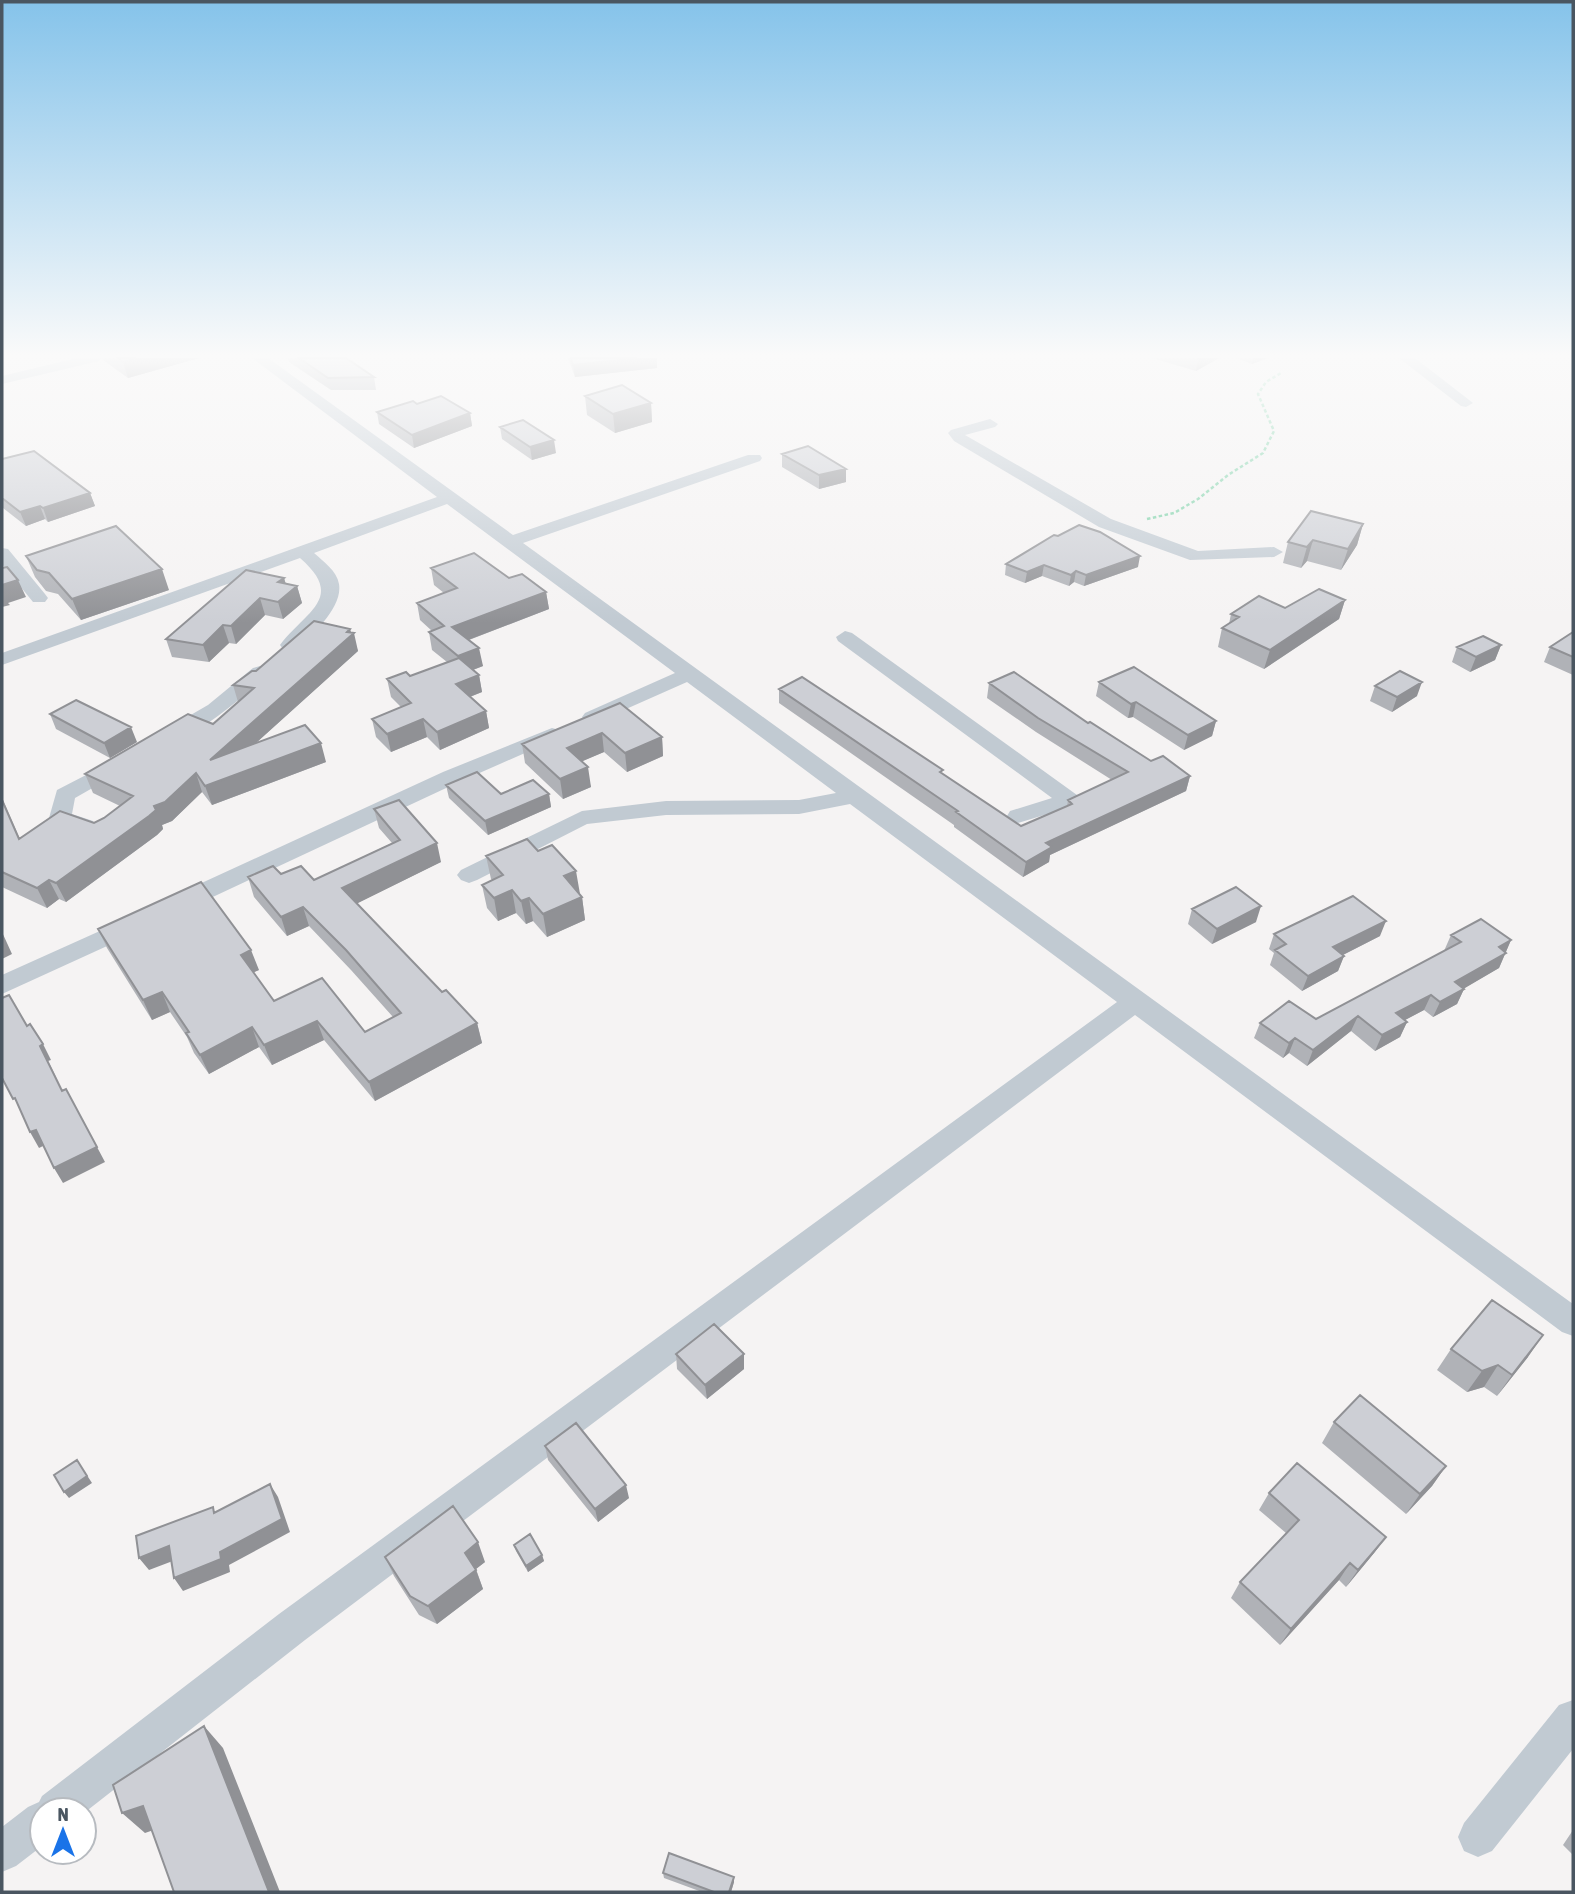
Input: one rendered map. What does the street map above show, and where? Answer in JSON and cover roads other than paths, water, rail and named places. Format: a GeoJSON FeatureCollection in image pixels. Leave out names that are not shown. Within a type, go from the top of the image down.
{"type":"FeatureCollection","features":[{"type":"Feature","properties":{"kind":"street"},"geometry":{"type":"LineString","coordinates":[[380,446],[1573,1322]]}},
{"type":"Feature","properties":{"kind":"street"},"geometry":{"type":"LineString","coordinates":[[977,446],[1036,485],[1105,523],[1196,556],[1274,552]]}},
{"type":"Feature","properties":{"kind":"street"},"geometry":{"type":"LineString","coordinates":[[510,542],[754,458]]}},
{"type":"Feature","properties":{"kind":"street"},"geometry":{"type":"LineString","coordinates":[[2,659],[450,498]]}},
{"type":"Feature","properties":{"kind":"street"},"geometry":{"type":"LineString","coordinates":[[157,743],[215,709],[308,630],[321,611],[330,587],[329,577],[303,552]]}},
{"type":"Feature","properties":{"kind":"street"},"geometry":{"type":"LineString","coordinates":[[2,553],[39,598]]}},
{"type":"Feature","properties":{"kind":"street"},"geometry":{"type":"LineString","coordinates":[[845,637],[1069,800],[1018,816]]}},
{"type":"Feature","properties":{"kind":"street"},"geometry":{"type":"LineString","coordinates":[[2,985],[451,777],[689,674]]}},
{"type":"Feature","properties":{"kind":"street"},"geometry":{"type":"LineString","coordinates":[[102,831],[60,818],[65,795],[134,756]]}},
{"type":"Feature","properties":{"kind":"street"},"geometry":{"type":"LineString","coordinates":[[469,876],[582,818],[666,808],[799,807],[855,796]]}},
{"type":"Feature","properties":{"kind":"street"},"geometry":{"type":"LineString","coordinates":[[74,1796],[292,1627],[1136,1001]]}},
{"type":"Feature","properties":{"kind":"street"},"geometry":{"type":"LineString","coordinates":[[1478,1837],[1573,1719]]}},
{"type":"Feature","properties":{"kind":"street"},"geometry":{"type":"LineString","coordinates":[[2,1852],[28,1832]]}}]}
